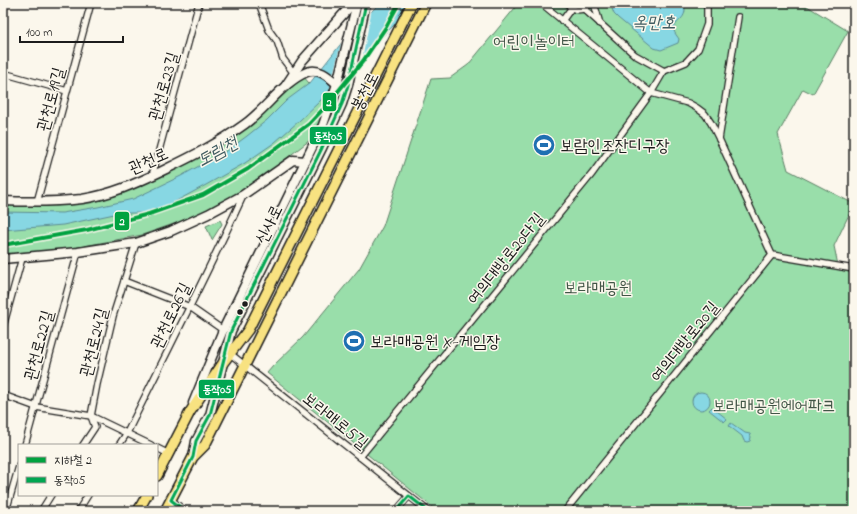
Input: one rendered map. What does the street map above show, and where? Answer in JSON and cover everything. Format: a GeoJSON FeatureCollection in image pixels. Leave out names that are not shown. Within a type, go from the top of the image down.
{"type":"FeatureCollection","features":[{"type":"Feature","properties":{"kind":"main road","name":"신사로"},"geometry":{"type":"LineString","coordinates":[[229,352],[231,331],[318,146],[342,104],[348,85],[366,3]]}},
{"type":"Feature","properties":{"kind":"main road","name":"봉천로"},"geometry":{"type":"LineString","coordinates":[[158,474],[190,412],[229,352],[248,330],[412,3]]}},
{"type":"Feature","properties":{"kind":"main road","name":"봉천로"},"geometry":{"type":"LineString","coordinates":[[165,511],[193,457],[205,445],[246,366],[426,3]]}},
{"type":"Feature","properties":{"kind":"main road","name":"관천로"},"geometry":{"type":"LineString","coordinates":[[283,89],[293,72],[355,4]]}},
{"type":"Feature","properties":{"kind":"main road","name":"신사로"},"geometry":{"type":"LineString","coordinates":[[190,412],[223,330],[306,161],[318,146],[337,84],[355,4]]}},
{"type":"Feature","properties":{"kind":"main road","name":"관천로"},"geometry":{"type":"LineString","coordinates":[[3,201],[37,202],[84,199],[140,182],[207,148],[245,124],[283,89],[307,72],[315,70],[330,77],[337,84]]}},
{"type":"Feature","properties":{"kind":"main road"},"geometry":{"type":"LineString","coordinates":[[3,259],[78,252],[136,243],[171,232],[243,195],[293,160],[306,161]]}},
{"type":"Feature","properties":{"kind":"main road"},"geometry":{"type":"LineString","coordinates":[[193,457],[196,441],[210,415],[223,363]]}},
{"type":"Feature","properties":{"kind":"main road"},"geometry":{"type":"LineString","coordinates":[[138,511],[146,496]]}},
{"type":"Feature","properties":{"kind":"street","name":"관천로19길"},"geometry":{"type":"LineString","coordinates":[[37,202],[91,3]]}},
{"type":"Feature","properties":{"kind":"street","name":"관천로23길"},"geometry":{"type":"LineString","coordinates":[[152,176],[199,3]]}},
{"type":"Feature","properties":{"kind":"street"},"geometry":{"type":"LineString","coordinates":[[259,3],[269,30],[277,40],[283,59],[293,72]]}},
{"type":"Feature","properties":{"kind":"street"},"geometry":{"type":"LineString","coordinates":[[541,3],[651,93],[678,100],[697,108],[704,114],[711,123],[719,139],[772,255],[852,269],[854,263]]}},
{"type":"Feature","properties":{"kind":"street"},"geometry":{"type":"LineString","coordinates":[[567,3],[573,6],[574,10],[583,10],[590,4],[600,24]]}},
{"type":"Feature","properties":{"kind":"street"},"geometry":{"type":"LineString","coordinates":[[580,3],[583,10],[635,55],[664,71],[686,62],[698,49],[707,24],[707,3]]}},
{"type":"Feature","properties":{"kind":"street"},"geometry":{"type":"LineString","coordinates":[[562,20],[573,6]]}},
{"type":"Feature","properties":{"kind":"street"},"geometry":{"type":"LineString","coordinates":[[719,139],[738,17]]}},
{"type":"Feature","properties":{"kind":"street","name":"여의대방로20다길"},"geometry":{"type":"LineString","coordinates":[[360,457],[592,174],[651,93],[664,71]]}},
{"type":"Feature","properties":{"kind":"street"},"geometry":{"type":"LineString","coordinates":[[3,73],[67,91]]}},
{"type":"Feature","properties":{"kind":"street","name":"관천로26길"},"geometry":{"type":"LineString","coordinates":[[121,444],[190,307],[243,195]]}},
{"type":"Feature","properties":{"kind":"street","name":"관천로24길"},"geometry":{"type":"LineString","coordinates":[[84,444],[95,427],[91,416],[97,384],[113,316],[136,243]]}},
{"type":"Feature","properties":{"kind":"street","name":"관천로22길"},"geometry":{"type":"LineString","coordinates":[[25,444],[78,252]]}},
{"type":"Feature","properties":{"kind":"street","name":"여의대방로20길"},"geometry":{"type":"LineString","coordinates":[[565,511],[772,255]]}},
{"type":"Feature","properties":{"kind":"street"},"geometry":{"type":"LineString","coordinates":[[3,327],[22,258]]}},
{"type":"Feature","properties":{"kind":"street"},"geometry":{"type":"LineString","coordinates":[[124,281],[190,307],[223,330]]}},
{"type":"Feature","properties":{"kind":"street","name":"보라매로5길"},"geometry":{"type":"LineString","coordinates":[[229,352],[428,511]]}},
{"type":"Feature","properties":{"kind":"street"},"geometry":{"type":"LineString","coordinates":[[3,395],[36,407],[91,416],[149,444]]}},
{"type":"Feature","properties":{"kind":"street"},"geometry":{"type":"LineString","coordinates":[[158,448],[169,454]]}},
{"type":"Feature","properties":{"kind":"street"},"geometry":{"type":"LineString","coordinates":[[6,511],[18,469]]}},
{"type":"Feature","properties":{"kind":"street"},"geometry":{"type":"LineString","coordinates":[[41,511],[51,496]]}},
{"type":"Feature","properties":{"kind":"street"},"geometry":{"type":"LineString","coordinates":[[78,511],[87,496]]}},
{"type":"Feature","properties":{"kind":"street"},"geometry":{"type":"LineString","coordinates":[[396,511],[409,496]]}},
{"type":"Feature","properties":{"kind":"street"},"geometry":{"type":"LineString","coordinates":[[171,500],[185,511]]}},
{"type":"Feature","properties":{"kind":"green space","name":"보라매공원"},"geometry":{"type":"Polygon","coordinates":[[[519,3],[802,3],[848,31],[813,94],[803,89],[778,134],[788,170],[854,204],[834,246],[839,270],[854,273],[854,511],[437,511],[267,373],[303,337],[359,269],[383,226],[431,79],[450,78],[468,65],[519,3]]]}},
{"type":"Feature","properties":{"kind":"green space"},"geometry":{"type":"Polygon","coordinates":[[[298,70],[335,114],[325,130],[243,192],[188,219],[142,235],[79,247],[25,255],[3,256],[3,202],[110,194],[245,127],[298,70]]]}},
{"type":"Feature","properties":{"kind":"green space"},"geometry":{"type":"Polygon","coordinates":[[[220,220],[222,224],[212,240],[206,226],[220,220]]]}},
{"type":"Feature","properties":{"kind":"water","name":"도림천"},"geometry":{"type":"Polygon","coordinates":[[[380,3],[410,3],[396,23],[319,102],[274,143],[245,163],[154,213],[119,213],[63,225],[3,230],[3,212],[62,213],[133,199],[181,176],[228,150],[267,120],[287,100],[310,83],[347,36],[380,3]]]}},
{"type":"Feature","properties":{"kind":"water","name":"옥만호"},"geometry":{"type":"Polygon","coordinates":[[[610,3],[684,3],[685,13],[676,24],[674,30],[679,39],[678,43],[661,50],[654,48],[614,14],[610,3]]]}},
{"type":"Feature","properties":{"kind":"water"},"geometry":{"type":"Polygon","coordinates":[[[701,392],[707,395],[710,401],[707,407],[701,410],[695,407],[692,401],[695,395],[701,392]]]}},
{"type":"Feature","properties":{"kind":"water"},"geometry":{"type":"Polygon","coordinates":[[[712,407],[727,419],[724,422],[709,410],[712,407]]]}},
{"type":"Feature","properties":{"kind":"water"},"geometry":{"type":"Polygon","coordinates":[[[731,423],[745,433],[750,434],[750,441],[744,441],[742,436],[729,426],[731,423]]]}},
{"type":"Feature","properties":{"kind":"pier"},"geometry":{"type":"Polygon","coordinates":[[[372,8],[362,60],[349,73],[356,34],[354,34],[342,80],[328,95],[342,39],[372,8]]]}},
{"type":"Feature","properties":{"kind":"metro line","name":"2"},"geometry":{"type":"LineString","coordinates":[[3,245],[87,230],[149,214],[203,195],[248,169],[309,124],[326,106],[363,61],[386,27],[399,3]]}},
{"type":"Feature","properties":{"kind":"transit line","name":"동작05"},"geometry":{"type":"LineString","coordinates":[[185,511],[171,500],[193,457],[196,441],[210,415],[231,331],[322,148],[342,104],[348,85],[366,3]]}},
{"type":"Feature","properties":{"kind":"transit line","name":"동작05"},"geometry":{"type":"LineString","coordinates":[[396,511],[409,496],[428,511]]}},
{"type":"Feature","properties":{"kind":"place","name":"보람인조잔디구장"},"geometry":{"type":"Point","coordinates":[544,145]}},
{"type":"Feature","properties":{"kind":"place","name":"보라매공원 X-게임장"},"geometry":{"type":"Point","coordinates":[354,341]}},
{"type":"Feature","properties":{"kind":"park label","name":"어린이놀이터"},"geometry":{"type":"Point","coordinates":[534,41]}},
{"type":"Feature","properties":{"kind":"park label","name":"보라매공원에어파크"},"geometry":{"type":"Point","coordinates":[774,405]}}]}
